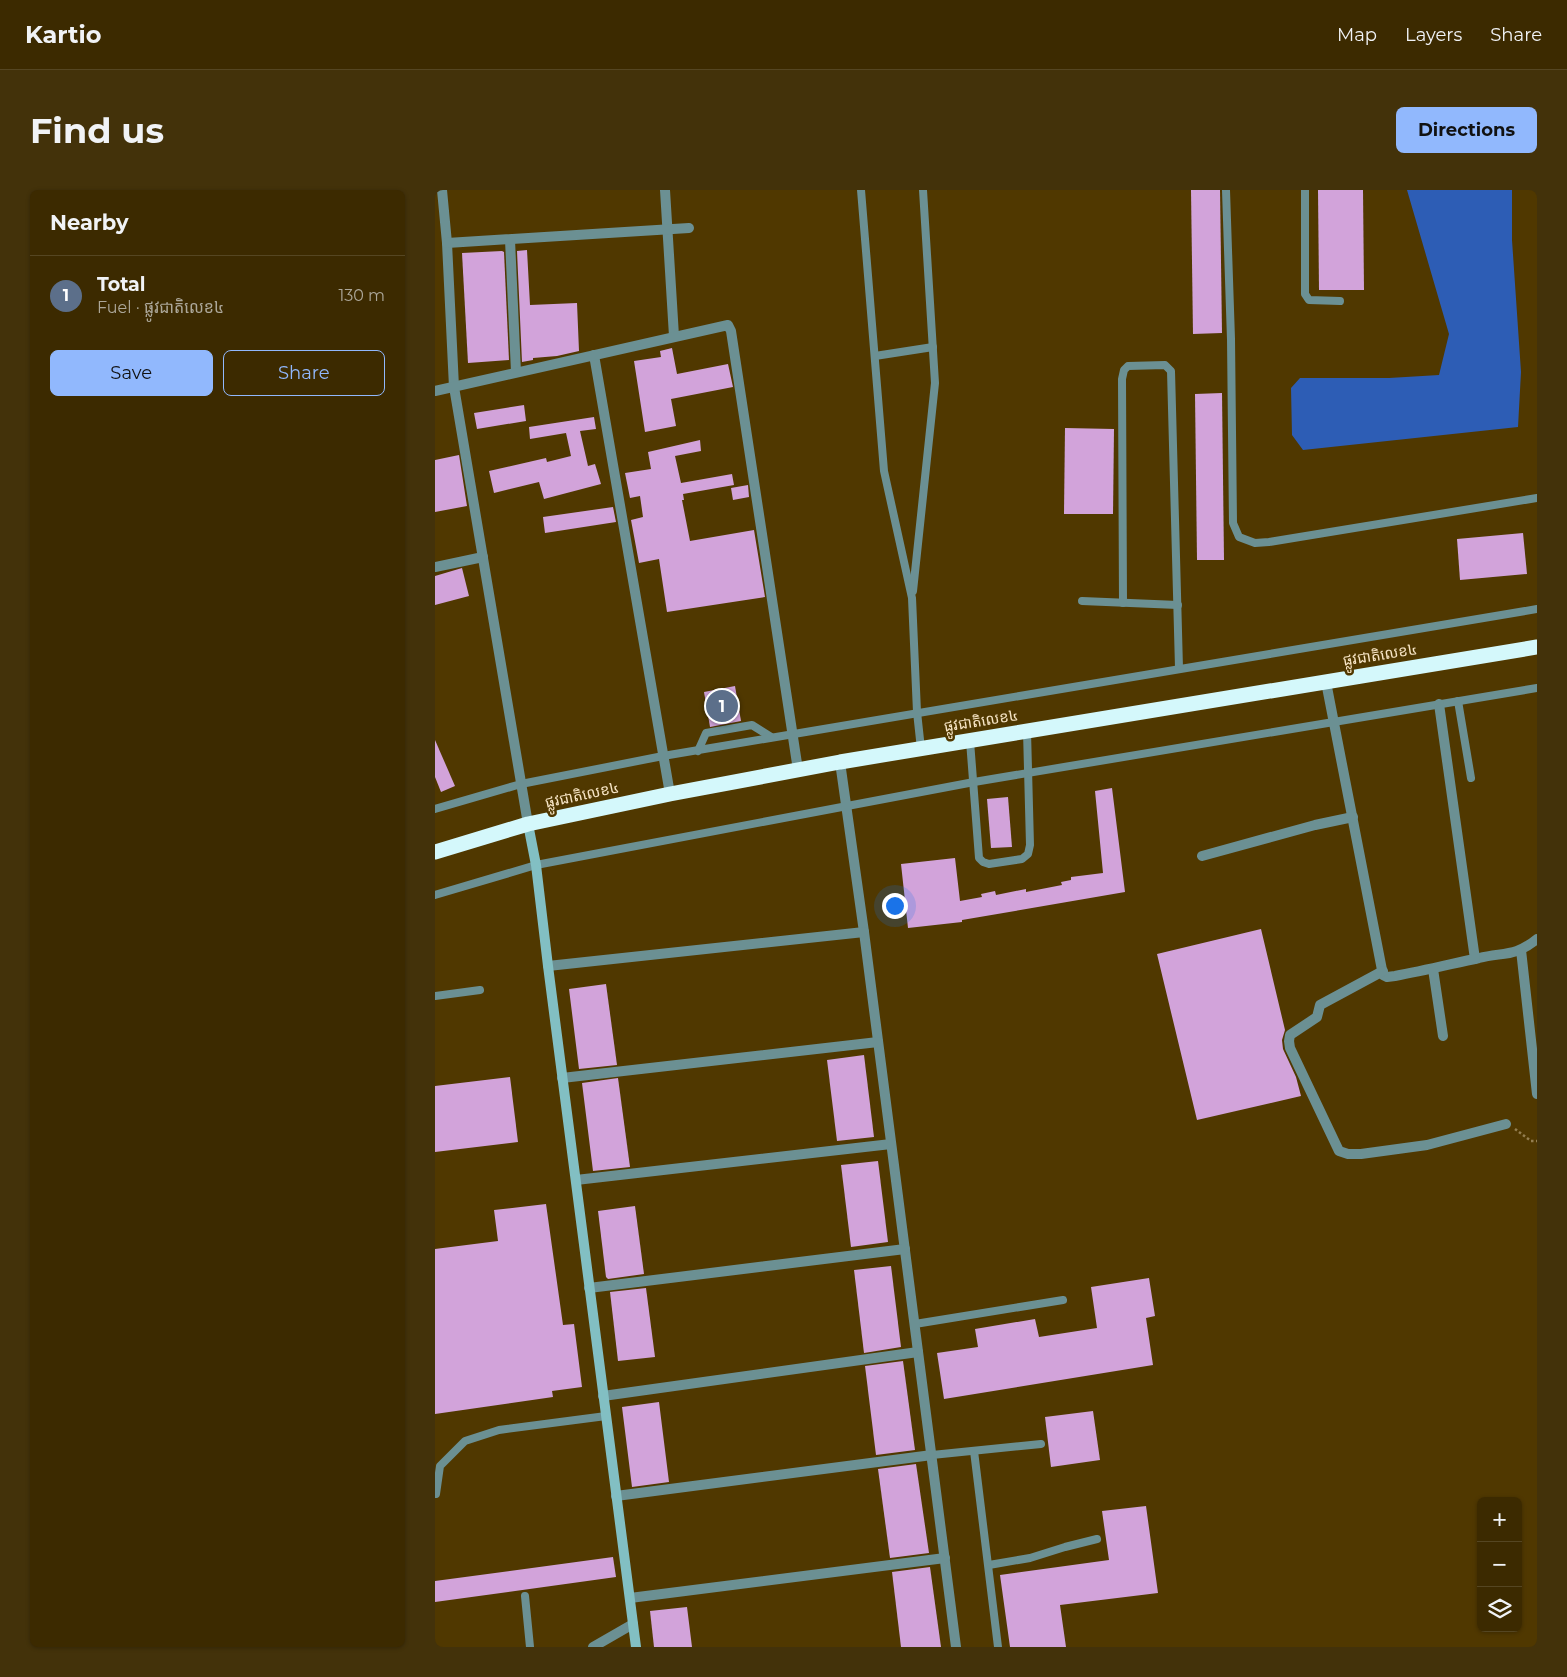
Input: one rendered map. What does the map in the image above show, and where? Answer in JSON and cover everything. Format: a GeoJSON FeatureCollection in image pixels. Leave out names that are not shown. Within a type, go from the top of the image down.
{"type":"FeatureCollection","features":[{"type":"Feature","properties":{"kind":"highway","name":"ផ្លូវជាតិលេខ៤"},"geometry":{"type":"LineString","coordinates":[[435,852],[528,824],[671,794],[840,762],[1537,647]]}},
{"type":"Feature","properties":{"kind":"street"},"geometry":{"type":"LineString","coordinates":[[442,190],[447,243],[454,387],[521,784],[537,865],[562,1078],[636,1647]]}},
{"type":"Feature","properties":{"kind":"street"},"geometry":{"type":"LineString","coordinates":[[665,190],[675,336]]}},
{"type":"Feature","properties":{"kind":"street"},"geometry":{"type":"LineString","coordinates":[[447,243],[689,228]]}},
{"type":"Feature","properties":{"kind":"street"},"geometry":{"type":"LineString","coordinates":[[510,240],[516,372]]}},
{"type":"Feature","properties":{"kind":"street"},"geometry":{"type":"LineString","coordinates":[[435,391],[728,325],[731,331],[798,770]]}},
{"type":"Feature","properties":{"kind":"street"},"geometry":{"type":"LineString","coordinates":[[594,355],[671,794]]}},
{"type":"Feature","properties":{"kind":"street"},"geometry":{"type":"LineString","coordinates":[[435,567],[483,557]]}},
{"type":"Feature","properties":{"kind":"street"},"geometry":{"type":"LineString","coordinates":[[1326,682],[1383,975],[1387,977],[1513,953],[1537,939]]}},
{"type":"Feature","properties":{"kind":"street"},"geometry":{"type":"LineString","coordinates":[[1439,704],[1475,959]]}},
{"type":"Feature","properties":{"kind":"street"},"geometry":{"type":"LineString","coordinates":[[840,762],[864,932],[956,1647]]}},
{"type":"Feature","properties":{"kind":"street"},"geometry":{"type":"LineString","coordinates":[[1201,856],[1315,825],[1353,817]]}},
{"type":"Feature","properties":{"kind":"street"},"geometry":{"type":"LineString","coordinates":[[548,966],[864,932]]}},
{"type":"Feature","properties":{"kind":"street"},"geometry":{"type":"LineString","coordinates":[[1521,950],[1537,1094]]}},
{"type":"Feature","properties":{"kind":"street"},"geometry":{"type":"LineString","coordinates":[[1433,969],[1443,1036]]}},
{"type":"Feature","properties":{"kind":"street"},"geometry":{"type":"LineString","coordinates":[[1383,971],[1320,1005],[1317,1016],[1290,1035],[1290,1048],[1339,1151],[1348,1154],[1361,1154],[1427,1145],[1506,1124]]}},
{"type":"Feature","properties":{"kind":"street"},"geometry":{"type":"LineString","coordinates":[[562,1078],[878,1042]]}},
{"type":"Feature","properties":{"kind":"street"},"geometry":{"type":"LineString","coordinates":[[575,1180],[891,1144]]}},
{"type":"Feature","properties":{"kind":"street"},"geometry":{"type":"LineString","coordinates":[[589,1288],[905,1249]]}},
{"type":"Feature","properties":{"kind":"street"},"geometry":{"type":"LineString","coordinates":[[603,1396],[918,1352]]}},
{"type":"Feature","properties":{"kind":"street"},"geometry":{"type":"LineString","coordinates":[[616,1496],[931,1455]]}},
{"type":"Feature","properties":{"kind":"street"},"geometry":{"type":"LineString","coordinates":[[630,1598],[945,1558]]}},
{"type":"Feature","properties":{"kind":"street"},"geometry":{"type":"LineString","coordinates":[[593,1647],[633,1624]]}},
{"type":"Feature","properties":{"kind":"lane"},"geometry":{"type":"LineString","coordinates":[[861,190],[884,471],[912,598]]}},
{"type":"Feature","properties":{"kind":"lane"},"geometry":{"type":"LineString","coordinates":[[921,749],[917,712],[912,598],[935,383],[923,190]]}},
{"type":"Feature","properties":{"kind":"lane"},"geometry":{"type":"LineString","coordinates":[[1226,190],[1231,338],[1233,523],[1239,537],[1255,543],[1269,542],[1537,498]]}},
{"type":"Feature","properties":{"kind":"lane"},"geometry":{"type":"LineString","coordinates":[[1305,190],[1305,294],[1309,300],[1340,301]]}},
{"type":"Feature","properties":{"kind":"lane"},"geometry":{"type":"LineString","coordinates":[[875,356],[933,347]]}},
{"type":"Feature","properties":{"kind":"lane"},"geometry":{"type":"LineString","coordinates":[[1123,603],[1123,379],[1128,366],[1165,366],[1169,367],[1171,371],[1179,668]]}},
{"type":"Feature","properties":{"kind":"lane"},"geometry":{"type":"LineString","coordinates":[[1082,601],[1178,605]]}},
{"type":"Feature","properties":{"kind":"lane"},"geometry":{"type":"LineString","coordinates":[[435,809],[521,784],[663,756],[1537,609]]}},
{"type":"Feature","properties":{"kind":"lane"},"geometry":{"type":"LineString","coordinates":[[435,895],[537,865],[974,782],[1537,688]]}},
{"type":"Feature","properties":{"kind":"lane"},"geometry":{"type":"LineString","coordinates":[[1458,701],[1471,778]]}},
{"type":"Feature","properties":{"kind":"lane"},"geometry":{"type":"LineString","coordinates":[[698,751],[705,734],[752,725],[771,737]]}},
{"type":"Feature","properties":{"kind":"lane"},"geometry":{"type":"LineString","coordinates":[[970,741],[979,858],[989,864],[1021,859],[1028,854],[1030,845],[1027,731]]}},
{"type":"Feature","properties":{"kind":"lane"},"geometry":{"type":"LineString","coordinates":[[435,996],[480,990]]}},
{"type":"Feature","properties":{"kind":"lane"},"geometry":{"type":"LineString","coordinates":[[915,1324],[1063,1300]]}},
{"type":"Feature","properties":{"kind":"lane"},"geometry":{"type":"LineString","coordinates":[[436,1494],[441,1466],[465,1441],[499,1430],[606,1416]]}},
{"type":"Feature","properties":{"kind":"lane"},"geometry":{"type":"LineString","coordinates":[[931,1455],[1041,1444]]}},
{"type":"Feature","properties":{"kind":"lane"},"geometry":{"type":"LineString","coordinates":[[974,1451],[998,1647]]}},
{"type":"Feature","properties":{"kind":"lane"},"geometry":{"type":"LineString","coordinates":[[989,1566],[1030,1558],[1097,1539]]}},
{"type":"Feature","properties":{"kind":"lane"},"geometry":{"type":"LineString","coordinates":[[525,1596],[530,1647]]}},
{"type":"Feature","properties":{"kind":"path"},"geometry":{"type":"LineString","coordinates":[[1506,1124],[1520,1131],[1531,1141],[1537,1141]]}},
{"type":"Feature","properties":{"kind":"water"},"geometry":{"type":"Polygon","coordinates":[[[1407,190],[1512,190],[1512,240],[1521,372],[1518,427],[1303,450],[1292,435],[1291,388],[1300,378],[1389,378],[1439,375],[1449,334],[1407,190]]]}},
{"type":"Feature","properties":{"kind":"building"},"geometry":{"type":"Polygon","coordinates":[[[1191,190],[1220,190],[1222,333],[1193,334],[1191,190]]]}},
{"type":"Feature","properties":{"kind":"building"},"geometry":{"type":"Polygon","coordinates":[[[1318,190],[1363,190],[1364,290],[1319,290],[1318,190]]]}},
{"type":"Feature","properties":{"kind":"building"},"geometry":{"type":"Polygon","coordinates":[[[527,250],[530,305],[577,303],[579,351],[557,356],[533,358],[533,360],[522,362],[517,251],[527,250]]]}},
{"type":"Feature","properties":{"kind":"building"},"geometry":{"type":"Polygon","coordinates":[[[504,252],[509,360],[468,363],[462,253],[504,252]]]}},
{"type":"Feature","properties":{"kind":"building"},"geometry":{"type":"Polygon","coordinates":[[[672,348],[677,374],[728,364],[733,387],[671,399],[676,426],[645,432],[634,361],[661,357],[660,351],[672,348]]]}},
{"type":"Feature","properties":{"kind":"building"},"geometry":{"type":"Polygon","coordinates":[[[1222,393],[1224,560],[1197,560],[1195,394],[1222,393]]]}},
{"type":"Feature","properties":{"kind":"building"},"geometry":{"type":"Polygon","coordinates":[[[524,405],[526,421],[477,429],[474,413],[524,405]]]}},
{"type":"Feature","properties":{"kind":"building"},"geometry":{"type":"Polygon","coordinates":[[[594,417],[596,429],[580,431],[588,466],[595,464],[601,484],[544,499],[539,482],[494,493],[489,471],[546,458],[547,462],[571,456],[566,433],[530,439],[529,427],[594,417]]]}},
{"type":"Feature","properties":{"kind":"building"},"geometry":{"type":"Polygon","coordinates":[[[1065,428],[1114,429],[1113,514],[1064,514],[1065,428]]]}},
{"type":"Feature","properties":{"kind":"building"},"geometry":{"type":"Polygon","coordinates":[[[700,440],[701,451],[675,456],[681,483],[732,474],[734,485],[683,494],[684,500],[682,500],[690,541],[754,530],[765,597],[667,612],[659,559],[639,563],[631,520],[643,517],[640,496],[630,498],[625,473],[651,469],[648,452],[700,440]]]}},
{"type":"Feature","properties":{"kind":"building"},"geometry":{"type":"Polygon","coordinates":[[[459,455],[467,506],[435,512],[435,460],[459,455]]]}},
{"type":"Feature","properties":{"kind":"building"},"geometry":{"type":"Polygon","coordinates":[[[748,485],[749,497],[733,500],[731,488],[748,485]]]}},
{"type":"Feature","properties":{"kind":"building"},"geometry":{"type":"Polygon","coordinates":[[[613,507],[616,522],[545,533],[543,517],[613,507]]]}},
{"type":"Feature","properties":{"kind":"building"},"geometry":{"type":"Polygon","coordinates":[[[1523,533],[1527,574],[1460,580],[1457,539],[1523,533]]]}},
{"type":"Feature","properties":{"kind":"building"},"geometry":{"type":"Polygon","coordinates":[[[462,568],[469,596],[435,605],[435,576],[462,568]]]}},
{"type":"Feature","properties":{"kind":"building"},"geometry":{"type":"Polygon","coordinates":[[[735,686],[741,721],[710,727],[704,692],[735,686]]]}},
{"type":"Feature","properties":{"kind":"building"},"geometry":{"type":"Polygon","coordinates":[[[435,740],[455,786],[441,792],[435,777],[435,740]]]}},
{"type":"Feature","properties":{"kind":"building"},"geometry":{"type":"Polygon","coordinates":[[[1112,788],[1125,892],[962,920],[962,922],[908,928],[901,864],[955,858],[960,901],[982,897],[981,894],[995,891],[996,895],[1026,889],[1026,892],[1062,885],[1061,882],[1071,880],[1071,877],[1103,873],[1095,791],[1112,788]]]}},
{"type":"Feature","properties":{"kind":"building"},"geometry":{"type":"Polygon","coordinates":[[[1008,797],[1012,847],[991,848],[987,799],[1008,797]]]}},
{"type":"Feature","properties":{"kind":"building"},"geometry":{"type":"Polygon","coordinates":[[[1261,929],[1285,1030],[1282,1040],[1283,1049],[1296,1077],[1301,1096],[1197,1120],[1157,954],[1261,929]]]}},
{"type":"Feature","properties":{"kind":"building"},"geometry":{"type":"Polygon","coordinates":[[[606,984],[617,1065],[579,1069],[569,989],[606,984]]]}},
{"type":"Feature","properties":{"kind":"building"},"geometry":{"type":"Polygon","coordinates":[[[864,1055],[874,1137],[837,1141],[827,1060],[864,1055]]]}},
{"type":"Feature","properties":{"kind":"building"},"geometry":{"type":"Polygon","coordinates":[[[510,1077],[518,1142],[435,1152],[435,1086],[510,1077]]]}},
{"type":"Feature","properties":{"kind":"building"},"geometry":{"type":"Polygon","coordinates":[[[618,1078],[630,1167],[593,1171],[582,1083],[618,1078]]]}},
{"type":"Feature","properties":{"kind":"building"},"geometry":{"type":"Polygon","coordinates":[[[878,1161],[888,1242],[851,1247],[841,1165],[878,1161]]]}},
{"type":"Feature","properties":{"kind":"building"},"geometry":{"type":"Polygon","coordinates":[[[546,1204],[563,1325],[574,1324],[582,1387],[552,1391],[553,1397],[435,1414],[435,1249],[498,1241],[494,1210],[546,1204]]]}},
{"type":"Feature","properties":{"kind":"building"},"geometry":{"type":"Polygon","coordinates":[[[635,1206],[644,1274],[608,1279],[606,1277],[598,1211],[635,1206]]]}},
{"type":"Feature","properties":{"kind":"building"},"geometry":{"type":"Polygon","coordinates":[[[891,1266],[901,1347],[864,1353],[854,1270],[891,1266]]]}},
{"type":"Feature","properties":{"kind":"building"},"geometry":{"type":"Polygon","coordinates":[[[1149,1278],[1155,1316],[1146,1318],[1153,1365],[944,1399],[937,1353],[978,1347],[975,1329],[1035,1319],[1039,1337],[1097,1328],[1091,1287],[1149,1278]]]}},
{"type":"Feature","properties":{"kind":"building"},"geometry":{"type":"Polygon","coordinates":[[[646,1288],[655,1357],[618,1361],[610,1292],[646,1288]]]}},
{"type":"Feature","properties":{"kind":"building"},"geometry":{"type":"Polygon","coordinates":[[[903,1361],[915,1450],[876,1455],[865,1366],[903,1361]]]}},
{"type":"Feature","properties":{"kind":"building"},"geometry":{"type":"Polygon","coordinates":[[[659,1402],[669,1482],[632,1487],[622,1407],[659,1402]]]}},
{"type":"Feature","properties":{"kind":"building"},"geometry":{"type":"Polygon","coordinates":[[[1093,1411],[1100,1460],[1051,1467],[1045,1417],[1093,1411]]]}},
{"type":"Feature","properties":{"kind":"building"},"geometry":{"type":"Polygon","coordinates":[[[916,1464],[929,1553],[890,1558],[878,1469],[916,1464]]]}},
{"type":"Feature","properties":{"kind":"building"},"geometry":{"type":"Polygon","coordinates":[[[1146,1506],[1158,1593],[1060,1605],[1066,1647],[1010,1647],[1000,1575],[1109,1560],[1102,1511],[1146,1506]]]}},
{"type":"Feature","properties":{"kind":"building"},"geometry":{"type":"Polygon","coordinates":[[[613,1557],[616,1577],[435,1602],[435,1581],[613,1557]]]}},
{"type":"Feature","properties":{"kind":"building"},"geometry":{"type":"Polygon","coordinates":[[[930,1567],[941,1647],[901,1647],[892,1572],[930,1567]]]}},
{"type":"Feature","properties":{"kind":"building"},"geometry":{"type":"Polygon","coordinates":[[[687,1607],[692,1647],[654,1647],[650,1611],[687,1607]]]}},
{"type":"Feature","properties":{"kind":"place","name":"Total"},"geometry":{"type":"Point","coordinates":[722,706]}}]}
